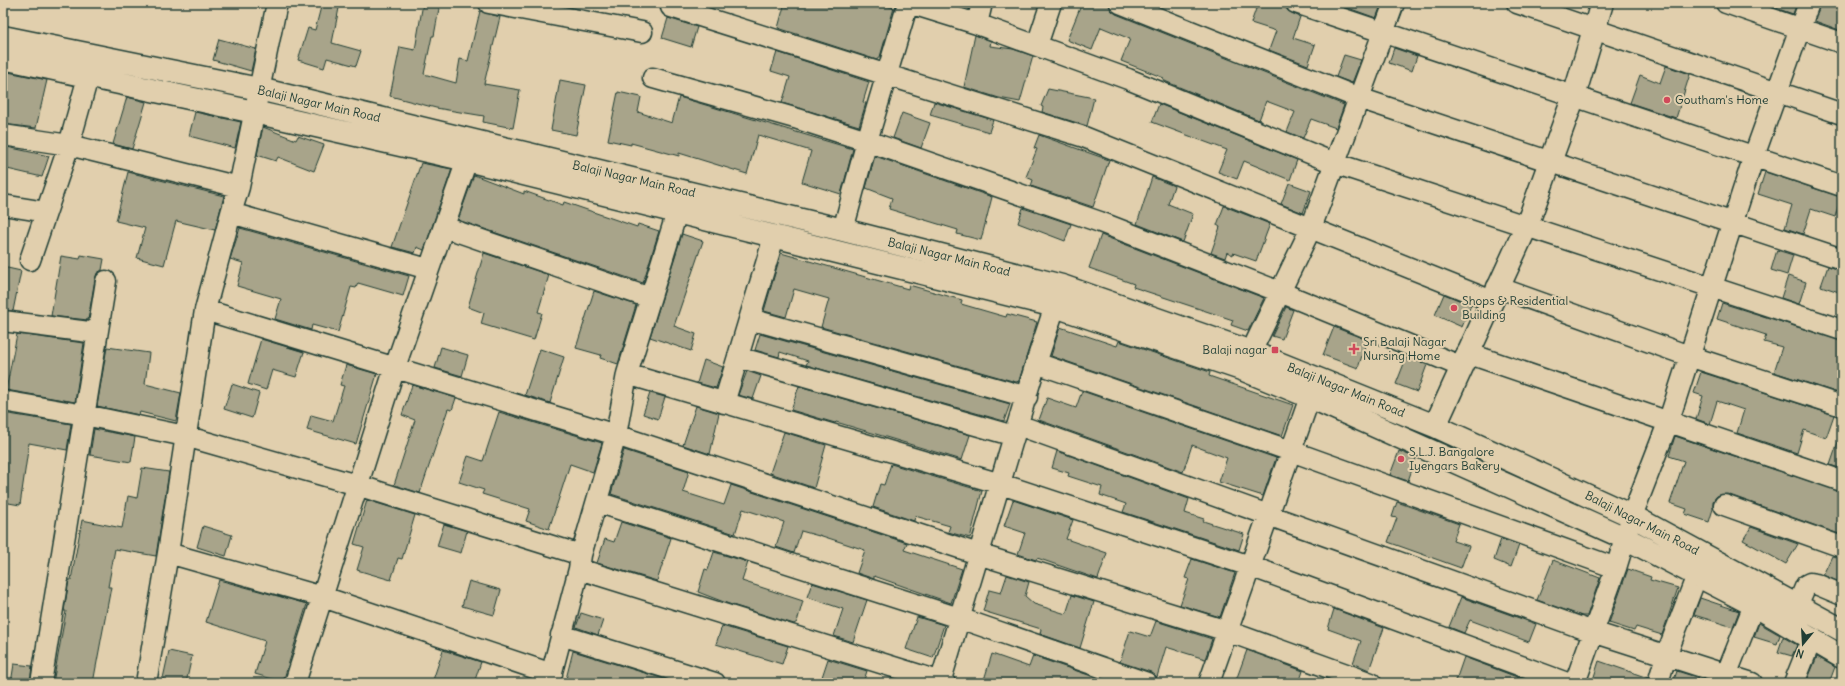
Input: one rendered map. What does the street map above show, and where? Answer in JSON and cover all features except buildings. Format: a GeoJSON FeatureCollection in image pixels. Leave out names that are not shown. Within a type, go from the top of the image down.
{"type":"FeatureCollection","features":[{"type":"Feature","properties":{"kind":"street"},"geometry":{"type":"LineString","coordinates":[[146,683],[168,553],[205,310],[239,187],[277,3]]}},
{"type":"Feature","properties":{"kind":"street"},"geometry":{"type":"LineString","coordinates":[[489,3],[642,32]]}},
{"type":"Feature","properties":{"kind":"street"},"geometry":{"type":"LineString","coordinates":[[843,230],[867,141],[908,3],[977,24],[1128,79],[1334,163],[1527,225],[1842,330]]}},
{"type":"Feature","properties":{"kind":"street"},"geometry":{"type":"LineString","coordinates":[[977,24],[982,3]]}},
{"type":"Feature","properties":{"kind":"street"},"geometry":{"type":"LineString","coordinates":[[1037,45],[1051,3]]}},
{"type":"Feature","properties":{"kind":"street"},"geometry":{"type":"LineString","coordinates":[[1120,3],[1359,98],[1842,259]]}},
{"type":"Feature","properties":{"kind":"street"},"geometry":{"type":"LineString","coordinates":[[1296,3],[1842,186]]}},
{"type":"Feature","properties":{"kind":"street"},"geometry":{"type":"LineString","coordinates":[[1251,352],[1311,228],[1394,3]]}},
{"type":"Feature","properties":{"kind":"street"},"geometry":{"type":"LineString","coordinates":[[1517,3],[1594,28],[1842,114]]}},
{"type":"Feature","properties":{"kind":"street"},"geometry":{"type":"LineString","coordinates":[[1435,426],[1467,353],[1527,225],[1574,96],[1602,3]]}},
{"type":"Feature","properties":{"kind":"street"},"geometry":{"type":"LineString","coordinates":[[1726,3],[1799,30],[1842,43]]}},
{"type":"Feature","properties":{"kind":"street"},"geometry":{"type":"LineString","coordinates":[[1576,683],[1592,632],[1616,568],[1632,516],[1668,423],[1689,356],[1713,288],[1732,222],[1754,156],[1809,3]]}},
{"type":"Feature","properties":{"kind":"street"},"geometry":{"type":"LineString","coordinates":[[671,7],[1084,137],[1311,228],[1495,294],[1842,406]]}},
{"type":"Feature","properties":{"kind":"street","name":"Balaji Nagar Main Road"},"geometry":{"type":"LineString","coordinates":[[3,37],[259,89],[843,230],[1062,286],[1251,352],[1435,426],[1632,516],[1842,630]]}},
{"type":"Feature","properties":{"kind":"street"},"geometry":{"type":"LineString","coordinates":[[3,58],[467,160],[1055,306],[1244,370],[1310,397],[1625,538],[1754,605],[1842,657]]}},
{"type":"Feature","properties":{"kind":"street"},"geometry":{"type":"LineString","coordinates":[[30,260],[69,145],[88,77]]}},
{"type":"Feature","properties":{"kind":"street"},"geometry":{"type":"LineString","coordinates":[[653,78],[798,119],[867,141],[1100,222],[1280,292],[1460,366],[1467,353]]}},
{"type":"Feature","properties":{"kind":"street"},"geometry":{"type":"LineString","coordinates":[[3,135],[69,145],[239,187]]}},
{"type":"Feature","properties":{"kind":"street"},"geometry":{"type":"LineString","coordinates":[[295,683],[395,367],[467,160]]}},
{"type":"Feature","properties":{"kind":"street"},"geometry":{"type":"LineString","coordinates":[[3,205],[46,212]]}},
{"type":"Feature","properties":{"kind":"street"},"geometry":{"type":"LineString","coordinates":[[168,553],[323,597],[550,678],[580,562],[616,435],[627,374],[677,212]]}},
{"type":"Feature","properties":{"kind":"street"},"geometry":{"type":"LineString","coordinates":[[231,213],[428,269]]}},
{"type":"Feature","properties":{"kind":"street"},"geometry":{"type":"LineString","coordinates":[[444,227],[650,298]]}},
{"type":"Feature","properties":{"kind":"street"},"geometry":{"type":"LineString","coordinates":[[724,403],[774,237]]}},
{"type":"Feature","properties":{"kind":"street"},"geometry":{"type":"LineString","coordinates":[[41,683],[106,281]]}},
{"type":"Feature","properties":{"kind":"street"},"geometry":{"type":"LineString","coordinates":[[3,401],[85,414],[185,436],[357,485],[580,562],[942,683],[978,554],[1001,484],[1036,363],[1062,286]]}},
{"type":"Feature","properties":{"kind":"street"},"geometry":{"type":"LineString","coordinates":[[205,310],[616,435],[978,554],[1227,631],[1371,683]]}},
{"type":"Feature","properties":{"kind":"street"},"geometry":{"type":"LineString","coordinates":[[750,319],[1027,397]]}},
{"type":"Feature","properties":{"kind":"street"},"geometry":{"type":"LineString","coordinates":[[3,321],[97,333]]}},
{"type":"Feature","properties":{"kind":"street"},"geometry":{"type":"LineString","coordinates":[[1467,353],[1668,423],[1842,481]]}},
{"type":"Feature","properties":{"kind":"street"},"geometry":{"type":"LineString","coordinates":[[738,358],[1016,431],[1269,514],[1592,632],[1666,656],[1725,679],[1752,683]]}},
{"type":"Feature","properties":{"kind":"street"},"geometry":{"type":"LineString","coordinates":[[1036,363],[1291,450],[1616,568]]}},
{"type":"Feature","properties":{"kind":"street"},"geometry":{"type":"LineString","coordinates":[[627,374],[1001,484],[1250,566],[1567,683]]}},
{"type":"Feature","properties":{"kind":"street"},"geometry":{"type":"LineString","coordinates":[[1209,683],[1310,397]]}},
{"type":"Feature","properties":{"kind":"street"},"geometry":{"type":"LineString","coordinates":[[597,502],[959,618],[1147,683]]}},
{"type":"Feature","properties":{"kind":"street"},"geometry":{"type":"LineString","coordinates":[[1724,505],[1842,547]]}},
{"type":"Feature","properties":{"kind":"street"},"geometry":{"type":"LineString","coordinates":[[1658,683],[1666,656],[1697,575]]}},
{"type":"Feature","properties":{"kind":"street"},"geometry":{"type":"LineString","coordinates":[[1797,606],[1806,585],[1810,583],[1842,594]]}},
{"type":"Feature","properties":{"kind":"street"},"geometry":{"type":"LineString","coordinates":[[1725,679],[1754,605]]}},
{"type":"Feature","properties":{"kind":"street"},"geometry":{"type":"LineString","coordinates":[[561,635],[715,683]]}},
{"type":"Feature","properties":{"kind":"street"},"geometry":{"type":"LineString","coordinates":[[1794,683],[1812,638]]}},
{"type":"Feature","properties":{"kind":"place","name":"Goutham's Home"},"geometry":{"type":"Point","coordinates":[1667,100]}},
{"type":"Feature","properties":{"kind":"place","name":"Shops & Residential Building"},"geometry":{"type":"Point","coordinates":[1454,308]}},
{"type":"Feature","properties":{"kind":"place","name":"Sri Balaji Nagar Nursing Home"},"geometry":{"type":"Point","coordinates":[1354,349]}},
{"type":"Feature","properties":{"kind":"place","name":"Balaji nagar"},"geometry":{"type":"Point","coordinates":[1275,350]}},
{"type":"Feature","properties":{"kind":"place","name":"S.L.J. Bangalore Iyengars Bakery"},"geometry":{"type":"Point","coordinates":[1401,459]}}]}
